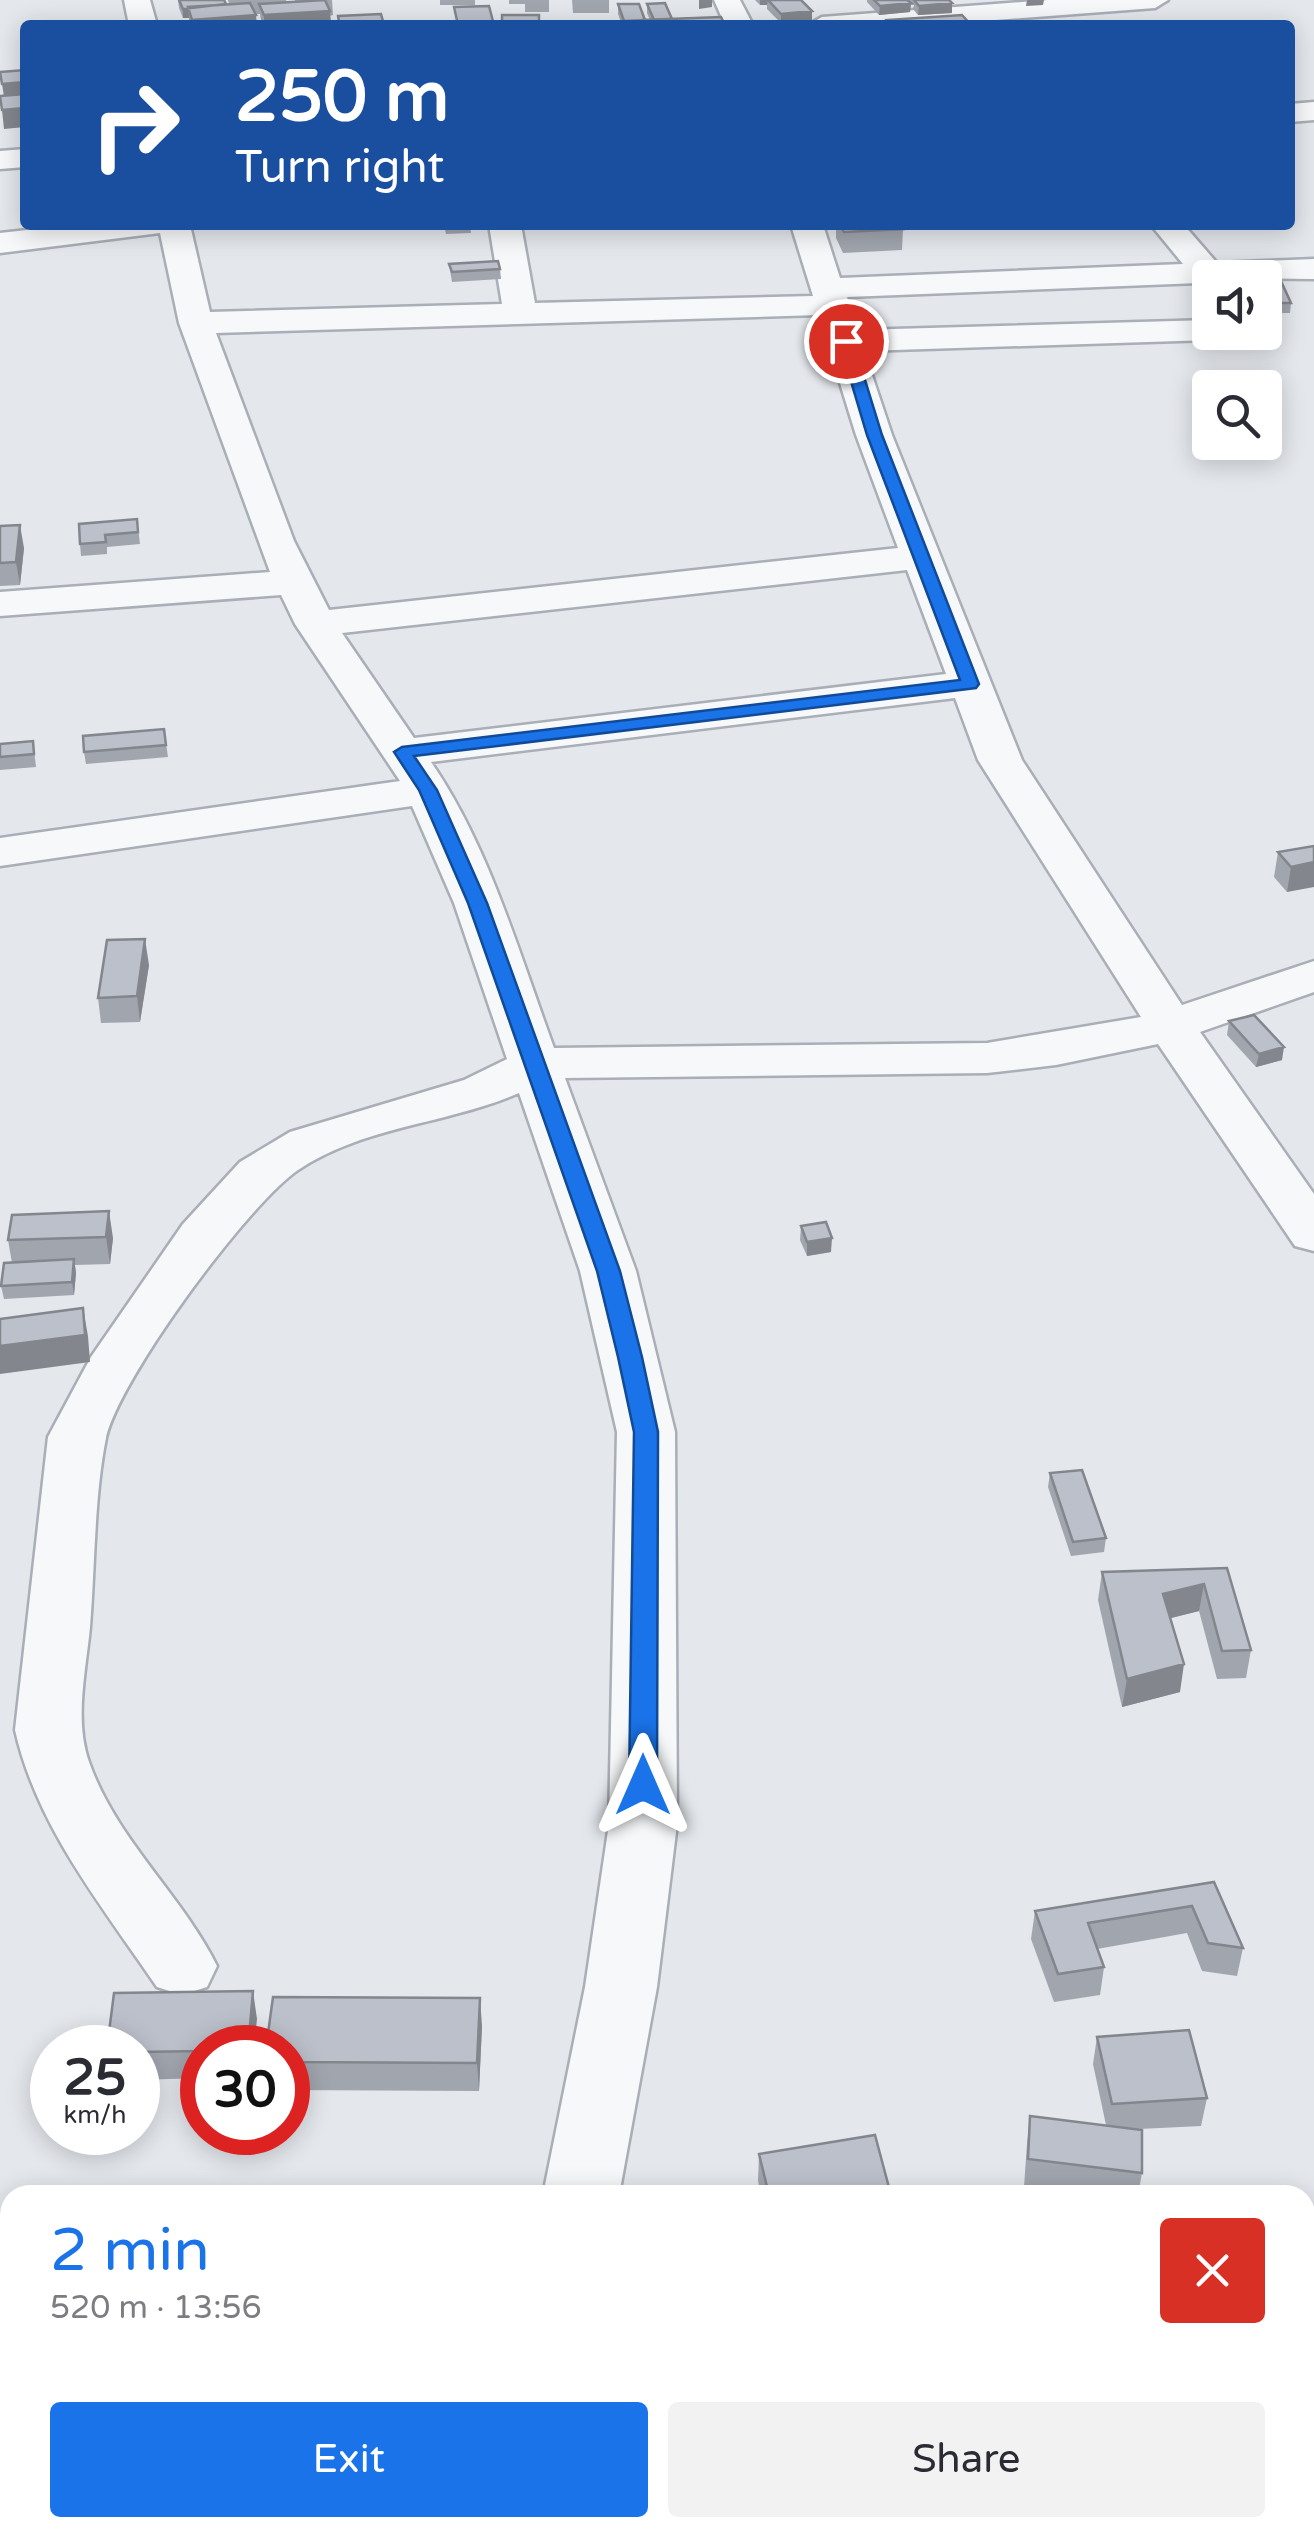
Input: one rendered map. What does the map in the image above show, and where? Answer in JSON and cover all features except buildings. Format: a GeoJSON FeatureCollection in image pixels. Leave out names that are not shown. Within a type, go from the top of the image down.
{"type":"FeatureCollection","features":[{"type":"Feature","properties":{"kind":"street"},"geometry":{"type":"LineString","coordinates":[[138,1],[162,0]]}},
{"type":"Feature","properties":{"kind":"street"},"geometry":{"type":"LineString","coordinates":[[961,20],[1152,0],[1173,20]]}},
{"type":"Feature","properties":{"kind":"street"},"geometry":{"type":"LineString","coordinates":[[0,243],[110,230]]}},
{"type":"Feature","properties":{"kind":"street"},"geometry":{"type":"LineString","coordinates":[[175,230],[196,323],[274,540],[305,603],[415,771],[477,903],[608,1271],[646,1432],[642,1824],[621,1987],[583,2185]]}},
{"type":"Feature","properties":{"kind":"street"},"geometry":{"type":"LineString","coordinates":[[506,230],[520,314]]}},
{"type":"Feature","properties":{"kind":"street"},"geometry":{"type":"LineString","coordinates":[[809,230],[874,435],[1000,760],[1171,1026],[1311,1223]]}},
{"type":"Feature","properties":{"kind":"street"},"geometry":{"type":"LineString","coordinates":[[1172,230],[1197,260]]}},
{"type":"Feature","properties":{"kind":"street"},"geometry":{"type":"LineString","coordinates":[[1282,271],[1314,269]]}},
{"type":"Feature","properties":{"kind":"street"},"geometry":{"type":"LineString","coordinates":[[837,312],[1192,276]]}},
{"type":"Feature","properties":{"kind":"street"},"geometry":{"type":"LineString","coordinates":[[196,323],[520,314],[837,312],[1192,329]]}},
{"type":"Feature","properties":{"kind":"street"},"geometry":{"type":"LineString","coordinates":[[0,604],[305,603],[922,557]]}},
{"type":"Feature","properties":{"kind":"street"},"geometry":{"type":"LineString","coordinates":[[0,852],[415,771],[970,684]]}},
{"type":"Feature","properties":{"kind":"street"},"geometry":{"type":"LineString","coordinates":[[182,1966],[66,1793],[52,1760],[48,1730],[77,1437],[92,1398],[218,1213],[272,1163],[309,1143],[514,1078],[536,1064],[988,1058],[1056,1050],[1171,1026],[1314,976]]}},
{"type":"Feature","properties":{"kind":"route"},"geometry":{"type":"LineString","coordinates":[[643,1785],[646,1432],[630,1357],[608,1271],[477,903],[428,790],[402,752],[970,684],[874,435],[846,341]]}}]}
